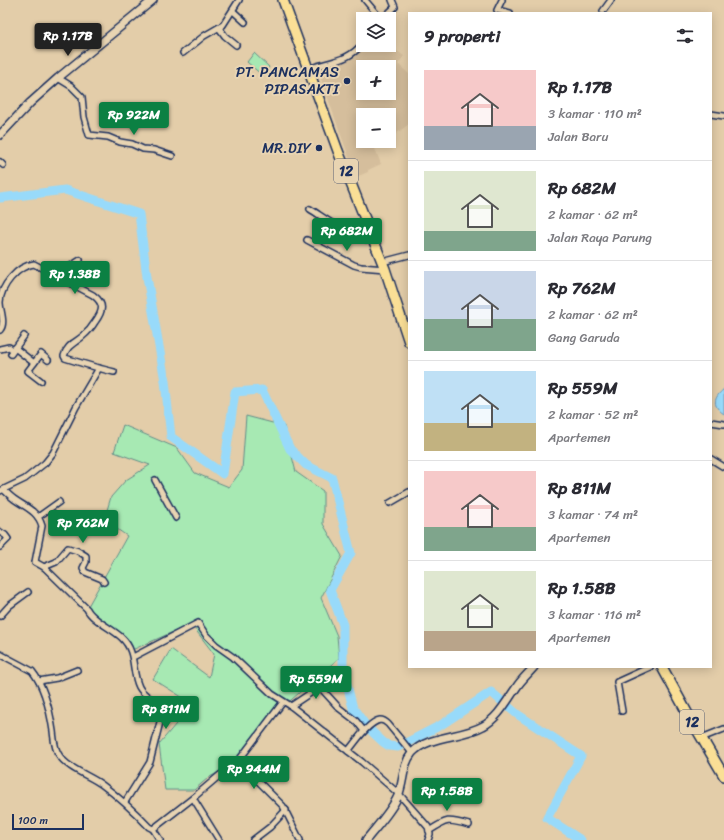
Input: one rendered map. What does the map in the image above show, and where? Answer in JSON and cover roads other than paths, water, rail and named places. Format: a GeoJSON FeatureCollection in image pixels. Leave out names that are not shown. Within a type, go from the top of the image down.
{"type":"FeatureCollection","features":[{"type":"Feature","properties":{"kind":"highway","name":"12"},"geometry":{"type":"LineString","coordinates":[[283,0],[338,151],[373,241],[386,265],[408,339]]}},
{"type":"Feature","properties":{"kind":"highway","name":"12"},"geometry":{"type":"LineString","coordinates":[[290,0],[408,328]]}},
{"type":"Feature","properties":{"kind":"highway","name":"12"},"geometry":{"type":"LineString","coordinates":[[663,668],[724,776]]}},
{"type":"Feature","properties":{"kind":"highway","name":"12"},"geometry":{"type":"LineString","coordinates":[[669,668],[704,737],[717,755],[724,770]]}},
{"type":"Feature","properties":{"kind":"street"},"geometry":{"type":"LineString","coordinates":[[0,135],[30,103],[58,78],[153,0]]}},
{"type":"Feature","properties":{"kind":"street"},"geometry":{"type":"LineString","coordinates":[[183,54],[204,36],[223,25],[239,0]]}},
{"type":"Feature","properties":{"kind":"street"},"geometry":{"type":"LineString","coordinates":[[365,0],[376,12]]}},
{"type":"Feature","properties":{"kind":"street"},"geometry":{"type":"LineString","coordinates":[[390,12],[395,7],[392,0]]}},
{"type":"Feature","properties":{"kind":"street"},"geometry":{"type":"LineString","coordinates":[[502,0],[498,10],[506,12]]}},
{"type":"Feature","properties":{"kind":"street"},"geometry":{"type":"LineString","coordinates":[[603,11],[611,0]]}},
{"type":"Feature","properties":{"kind":"street"},"geometry":{"type":"LineString","coordinates":[[233,11],[244,22]]}},
{"type":"Feature","properties":{"kind":"street"},"geometry":{"type":"LineString","coordinates":[[219,28],[225,36],[236,45]]}},
{"type":"Feature","properties":{"kind":"street"},"geometry":{"type":"LineString","coordinates":[[314,67],[349,56],[356,51]]}},
{"type":"Feature","properties":{"kind":"street"},"geometry":{"type":"LineString","coordinates":[[58,78],[71,86],[82,97],[85,125],[90,136],[111,138],[143,149],[154,150],[172,156]]}},
{"type":"Feature","properties":{"kind":"street"},"geometry":{"type":"LineString","coordinates":[[712,114],[724,116]]}},
{"type":"Feature","properties":{"kind":"street"},"geometry":{"type":"LineString","coordinates":[[310,209],[341,229],[365,240],[373,241]]}},
{"type":"Feature","properties":{"kind":"street"},"geometry":{"type":"LineString","coordinates":[[307,240],[354,265],[361,267],[386,265],[408,255]]}},
{"type":"Feature","properties":{"kind":"street"},"geometry":{"type":"LineString","coordinates":[[55,276],[80,260]]}},
{"type":"Feature","properties":{"kind":"street"},"geometry":{"type":"LineString","coordinates":[[0,330],[3,325],[0,304],[2,291],[24,267],[33,264],[93,295],[100,302],[102,307],[101,313],[89,331],[68,346],[65,350],[64,356],[65,358],[114,372]]}},
{"type":"Feature","properties":{"kind":"street"},"geometry":{"type":"LineString","coordinates":[[13,351],[24,336]]}},
{"type":"Feature","properties":{"kind":"street"},"geometry":{"type":"LineString","coordinates":[[0,349],[9,347],[13,351],[34,363]]}},
{"type":"Feature","properties":{"kind":"street"},"geometry":{"type":"LineString","coordinates":[[41,381],[28,371],[41,354],[48,360]]}},
{"type":"Feature","properties":{"kind":"street"},"geometry":{"type":"LineString","coordinates":[[99,368],[76,407],[53,454],[45,463],[25,479],[2,490],[30,508],[38,517],[42,526],[35,562],[44,567],[87,609],[92,616],[115,631],[124,639],[133,657],[139,688],[163,710],[150,762],[125,802]]}},
{"type":"Feature","properties":{"kind":"street"},"geometry":{"type":"LineString","coordinates":[[712,422],[724,424]]}},
{"type":"Feature","properties":{"kind":"street"},"geometry":{"type":"LineString","coordinates":[[712,460],[724,467]]}},
{"type":"Feature","properties":{"kind":"street"},"geometry":{"type":"LineString","coordinates":[[155,480],[176,518]]}},
{"type":"Feature","properties":{"kind":"street"},"geometry":{"type":"LineString","coordinates":[[390,503],[408,493]]}},
{"type":"Feature","properties":{"kind":"street"},"geometry":{"type":"LineString","coordinates":[[38,517],[59,502]]}},
{"type":"Feature","properties":{"kind":"street"},"geometry":{"type":"LineString","coordinates":[[0,532],[8,539],[8,541],[0,547]]}},
{"type":"Feature","properties":{"kind":"street"},"geometry":{"type":"LineString","coordinates":[[44,567],[56,562],[68,548],[72,548],[86,556],[86,562],[83,568],[84,572],[102,579],[104,582]]}},
{"type":"Feature","properties":{"kind":"street"},"geometry":{"type":"LineString","coordinates":[[0,616],[9,606],[28,592]]}},
{"type":"Feature","properties":{"kind":"street"},"geometry":{"type":"LineString","coordinates":[[133,657],[198,623],[206,635],[216,645],[233,657],[272,694],[283,702],[292,706],[399,794],[428,827],[430,834],[428,840]]}},
{"type":"Feature","properties":{"kind":"street"},"geometry":{"type":"LineString","coordinates":[[0,654],[32,671],[39,681],[49,712],[55,744],[59,755],[67,764],[100,783],[125,802],[149,827],[153,829],[160,840]]}},
{"type":"Feature","properties":{"kind":"street"},"geometry":{"type":"LineString","coordinates":[[366,840],[390,810],[399,794],[410,750],[420,745],[469,732],[493,719],[518,685],[533,668]]}},
{"type":"Feature","properties":{"kind":"street"},"geometry":{"type":"LineString","coordinates":[[622,711],[617,682],[648,668]]}},
{"type":"Feature","properties":{"kind":"street"},"geometry":{"type":"LineString","coordinates":[[39,681],[57,678],[77,670]]}},
{"type":"Feature","properties":{"kind":"street"},"geometry":{"type":"LineString","coordinates":[[292,706],[330,680]]}},
{"type":"Feature","properties":{"kind":"street"},"geometry":{"type":"LineString","coordinates":[[320,687],[339,708],[356,721],[364,731]]}},
{"type":"Feature","properties":{"kind":"street"},"geometry":{"type":"LineString","coordinates":[[153,829],[220,775],[236,764],[283,702]]}},
{"type":"Feature","properties":{"kind":"street"},"geometry":{"type":"LineString","coordinates":[[348,751],[364,731],[379,720],[388,724],[410,750]]}},
{"type":"Feature","properties":{"kind":"street"},"geometry":{"type":"LineString","coordinates":[[704,737],[724,728]]}},
{"type":"Feature","properties":{"kind":"street"},"geometry":{"type":"LineString","coordinates":[[236,764],[257,780],[286,810],[299,840]]}},
{"type":"Feature","properties":{"kind":"street"},"geometry":{"type":"LineString","coordinates":[[193,798],[219,840]]}},
{"type":"Feature","properties":{"kind":"street"},"geometry":{"type":"LineString","coordinates":[[253,840],[270,827],[286,810]]}},
{"type":"Feature","properties":{"kind":"street"},"geometry":{"type":"LineString","coordinates":[[429,831],[449,820],[469,825]]}},
{"type":"Feature","properties":{"kind":"water"},"geometry":{"type":"Polygon","coordinates":[[[724,389],[724,414],[717,408],[715,402],[720,392],[724,389]]]}},
{"type":"Feature","properties":{"kind":"waterway"},"geometry":{"type":"LineString","coordinates":[[0,198],[65,190],[139,214],[147,277],[165,381],[171,437],[223,474],[235,392],[262,390],[290,449],[306,465],[332,478],[351,553],[330,590],[343,625],[343,669],[353,708],[366,726],[383,742],[389,746],[398,747],[441,725],[491,692],[517,714],[581,756],[547,818],[581,840]]}},
{"type":"Feature","properties":{"kind":"place","name":"PT. PANCAMAS PIPASAKTI"},"geometry":{"type":"Point","coordinates":[347,81]}},
{"type":"Feature","properties":{"kind":"place","name":"MR.DIY"},"geometry":{"type":"Point","coordinates":[319,148]}}]}
